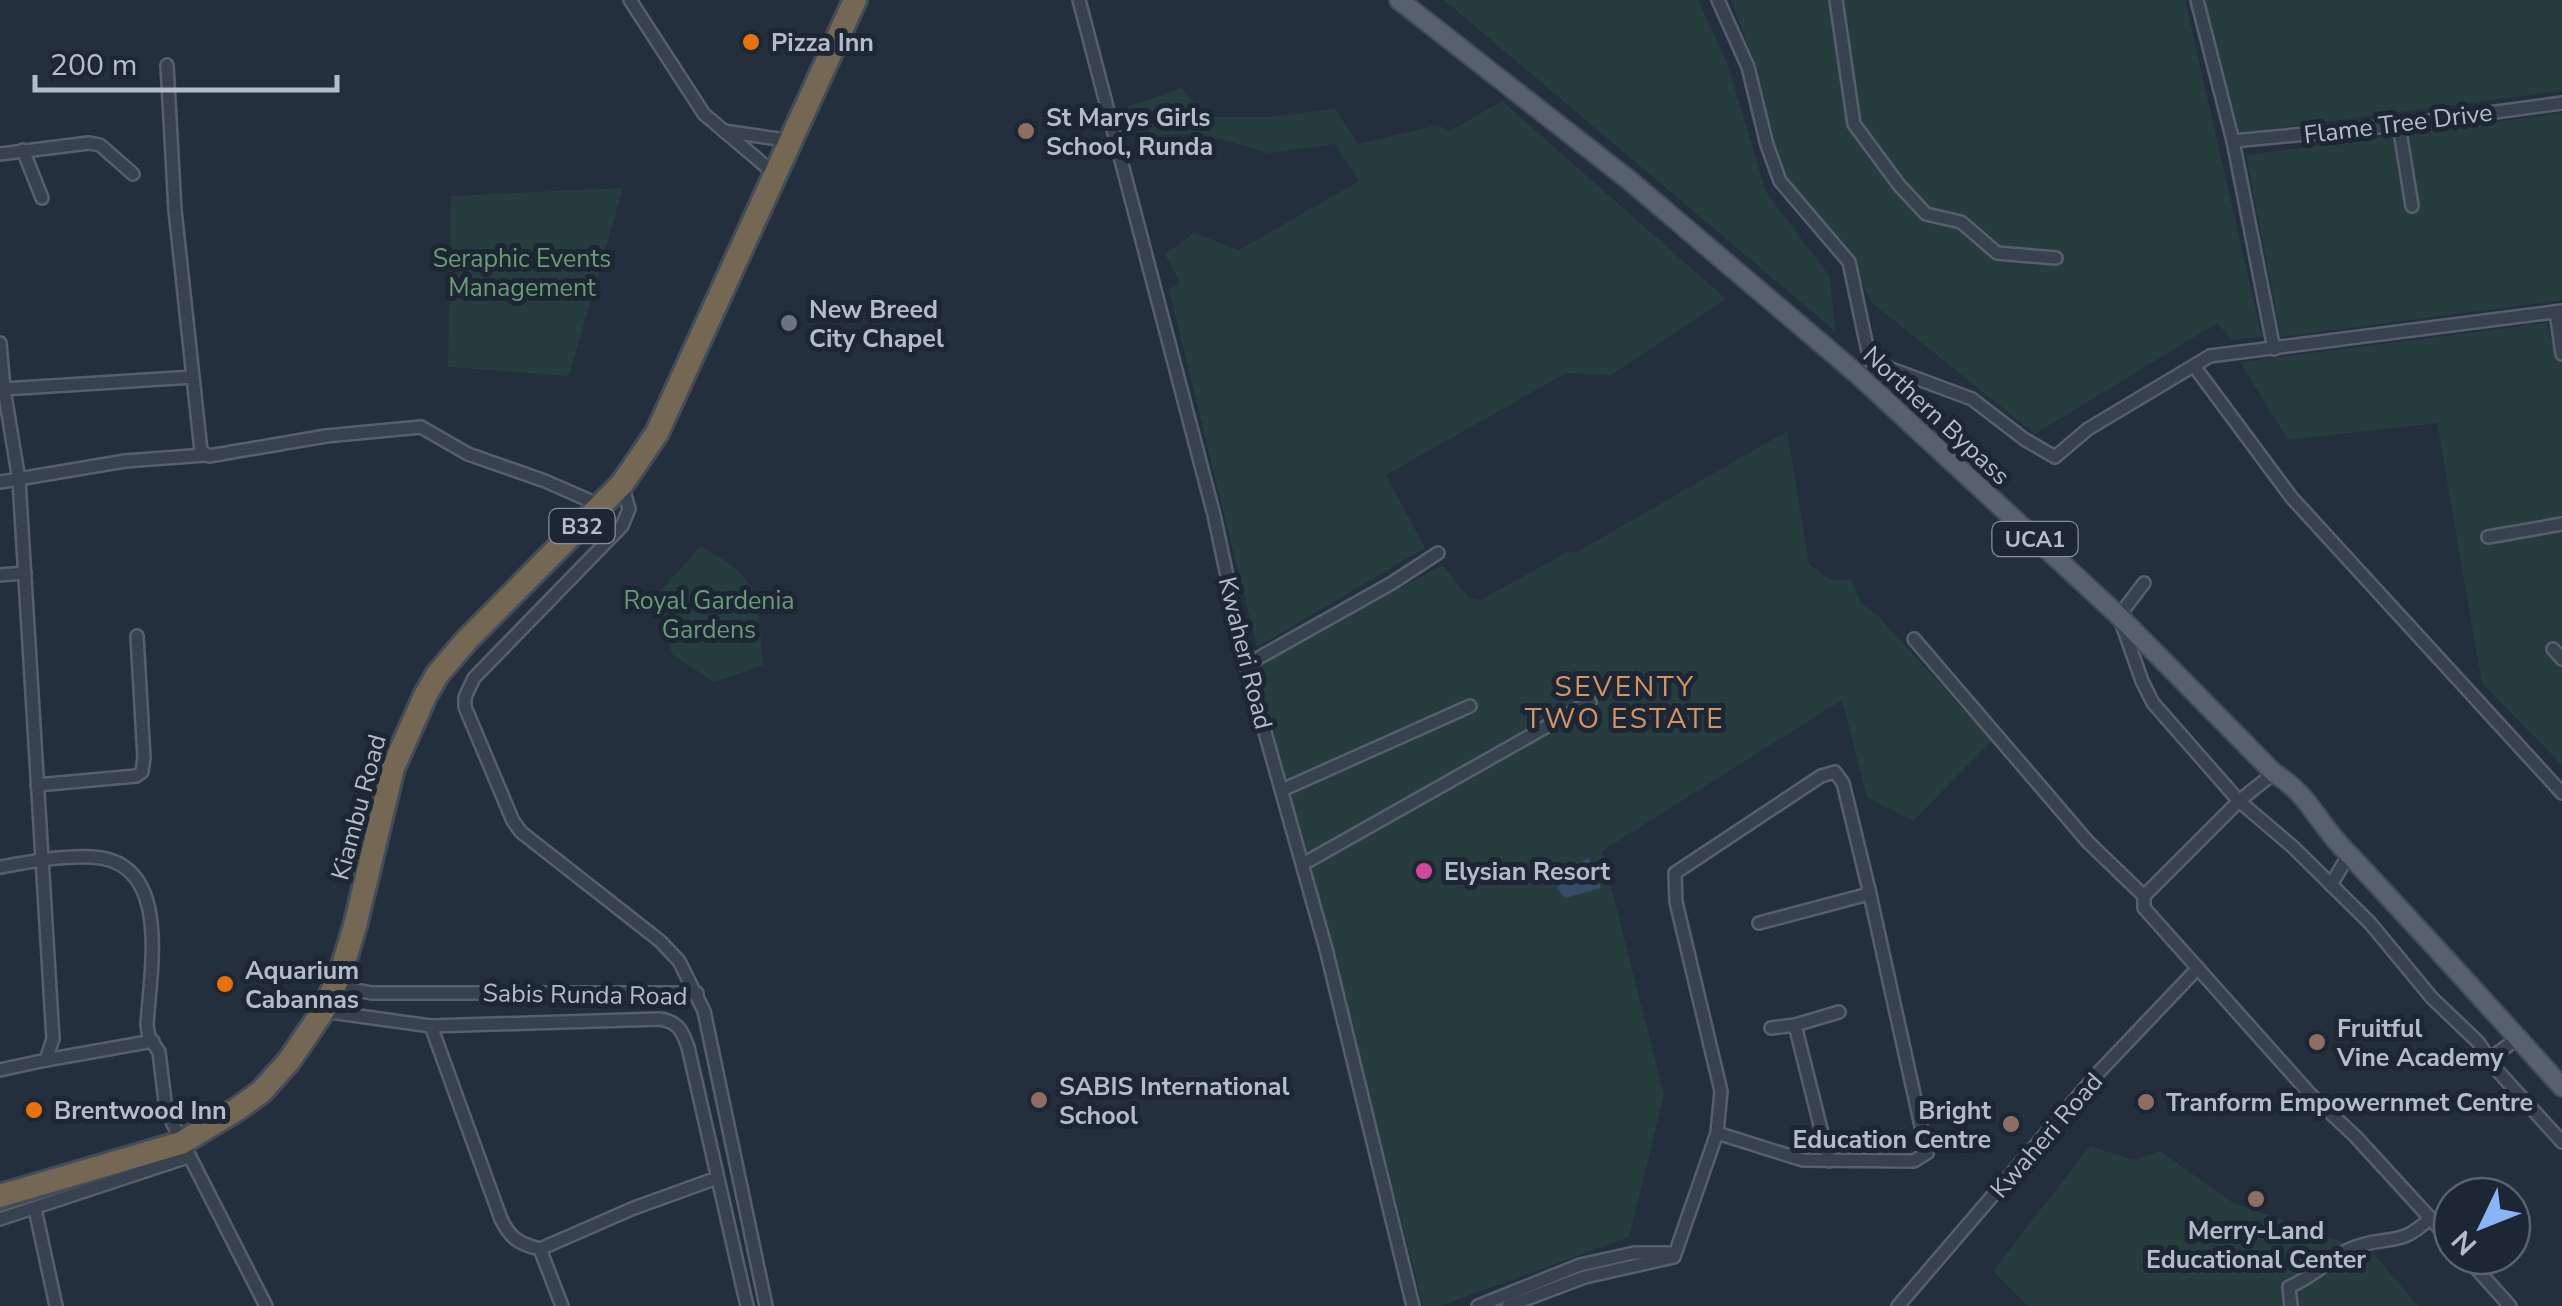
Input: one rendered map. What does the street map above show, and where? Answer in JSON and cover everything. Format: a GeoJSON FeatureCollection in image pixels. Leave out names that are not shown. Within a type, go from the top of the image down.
{"type":"FeatureCollection","features":[{"type":"Feature","properties":{"kind":"highway","name":"Kiambu Road"},"geometry":{"type":"LineString","coordinates":[[0,1196],[184,1150],[260,1092],[289,1061],[324,1011],[334,986],[355,926],[389,785],[405,736],[438,675],[622,484],[660,426],[854,0]]}},
{"type":"Feature","properties":{"kind":"main road"},"geometry":{"type":"LineString","coordinates":[[1384,0],[1456,44]]}},
{"type":"Feature","properties":{"kind":"main road","name":"Northern Bypass"},"geometry":{"type":"LineString","coordinates":[[1399,0],[1863,367],[2274,773],[2296,786],[2326,830],[2408,914],[2562,1086]]}},
{"type":"Feature","properties":{"kind":"street"},"geometry":{"type":"LineString","coordinates":[[630,0],[704,114],[776,174]]}},
{"type":"Feature","properties":{"kind":"street","name":"Kwaheri Road"},"geometry":{"type":"LineString","coordinates":[[1079,0],[1214,515],[1246,665],[1303,864],[1412,1306]]}},
{"type":"Feature","properties":{"kind":"street"},"geometry":{"type":"LineString","coordinates":[[1718,0],[1748,67],[1780,181],[1850,262],[1863,367],[1984,405],[2024,439],[2055,457],[2088,429],[2215,355],[2559,312],[2562,354]]}},
{"type":"Feature","properties":{"kind":"street"},"geometry":{"type":"LineString","coordinates":[[1836,0],[1852,116],[1874,155],[1899,185],[1926,214],[1962,222],[1998,254],[2056,258]]}},
{"type":"Feature","properties":{"kind":"street"},"geometry":{"type":"LineString","coordinates":[[2197,0],[2233,141],[2274,348]]}},
{"type":"Feature","properties":{"kind":"street"},"geometry":{"type":"LineString","coordinates":[[167,65],[175,210],[201,451],[205,454]]}},
{"type":"Feature","properties":{"kind":"street","name":"Flame Tree Drive"},"geometry":{"type":"LineString","coordinates":[[2233,141],[2562,103]]}},
{"type":"Feature","properties":{"kind":"street"},"geometry":{"type":"LineString","coordinates":[[2398,124],[2412,206]]}},
{"type":"Feature","properties":{"kind":"street"},"geometry":{"type":"LineString","coordinates":[[724,131],[792,141]]}},
{"type":"Feature","properties":{"kind":"street"},"geometry":{"type":"LineString","coordinates":[[0,154],[100,145],[133,174]]}},
{"type":"Feature","properties":{"kind":"street"},"geometry":{"type":"LineString","coordinates":[[23,150],[42,198]]}},
{"type":"Feature","properties":{"kind":"street"},"geometry":{"type":"LineString","coordinates":[[0,344],[19,480],[25,573],[53,1040],[46,1060]]}},
{"type":"Feature","properties":{"kind":"street"},"geometry":{"type":"LineString","coordinates":[[2194,366],[2292,498],[2562,793]]}},
{"type":"Feature","properties":{"kind":"street"},"geometry":{"type":"LineString","coordinates":[[4,389],[193,376]]}},
{"type":"Feature","properties":{"kind":"street"},"geometry":{"type":"LineString","coordinates":[[0,482],[125,462],[421,427],[468,454],[602,506]]}},
{"type":"Feature","properties":{"kind":"street"},"geometry":{"type":"LineString","coordinates":[[622,484],[629,509],[622,526],[474,678],[465,697],[466,707],[521,832],[660,941],[679,961],[697,993]]}},
{"type":"Feature","properties":{"kind":"street"},"geometry":{"type":"LineString","coordinates":[[2488,537],[2562,524]]}},
{"type":"Feature","properties":{"kind":"street"},"geometry":{"type":"LineString","coordinates":[[1246,665],[1438,553]]}},
{"type":"Feature","properties":{"kind":"street"},"geometry":{"type":"LineString","coordinates":[[548,560],[566,581]]}},
{"type":"Feature","properties":{"kind":"street"},"geometry":{"type":"LineString","coordinates":[[0,576],[25,573]]}},
{"type":"Feature","properties":{"kind":"street"},"geometry":{"type":"LineString","coordinates":[[2144,583],[2119,616],[2153,702],[2239,800],[2370,923],[2562,1142]]}},
{"type":"Feature","properties":{"kind":"street"},"geometry":{"type":"LineString","coordinates":[[37,785],[136,776],[142,772],[138,636]]}},
{"type":"Feature","properties":{"kind":"street"},"geometry":{"type":"LineString","coordinates":[[1914,640],[2088,842],[2144,896]]}},
{"type":"Feature","properties":{"kind":"street"},"geometry":{"type":"LineString","coordinates":[[1303,864],[1590,702]]}},
{"type":"Feature","properties":{"kind":"street"},"geometry":{"type":"LineString","coordinates":[[1282,790],[1470,706]]}},
{"type":"Feature","properties":{"kind":"street"},"geometry":{"type":"LineString","coordinates":[[1478,1306],[1583,1271],[1674,1257],[1717,1132],[1721,1091],[1676,902],[1674,878],[1677,870],[1831,771],[1843,783],[1927,1153],[1914,1160],[1793,1158],[1717,1132]]}},
{"type":"Feature","properties":{"kind":"street"},"geometry":{"type":"LineString","coordinates":[[2274,773],[2239,800],[2144,896],[2144,908],[2311,1095],[2430,1218],[2405,1238],[2355,1247],[2308,1279],[2288,1287],[2291,1306]]}},
{"type":"Feature","properties":{"kind":"street"},"geometry":{"type":"LineString","coordinates":[[2331,885],[2349,854]]}},
{"type":"Feature","properties":{"kind":"street"},"geometry":{"type":"LineString","coordinates":[[0,867],[95,857],[110,860],[130,872],[146,892],[152,914],[147,1025],[149,1037],[159,1052],[164,1102],[184,1150],[266,1306]]}},
{"type":"Feature","properties":{"kind":"street"},"geometry":{"type":"LineString","coordinates":[[1759,923],[1866,895],[1869,890]]}},
{"type":"Feature","properties":{"kind":"street","name":"Kwaheri Road"},"geometry":{"type":"LineString","coordinates":[[1898,1306],[2098,1074],[2198,968]]}},
{"type":"Feature","properties":{"kind":"street","name":"Sabis Runda Road"},"geometry":{"type":"LineString","coordinates":[[334,986],[372,993],[697,993],[715,1060],[766,1306]]}},
{"type":"Feature","properties":{"kind":"street"},"geometry":{"type":"LineString","coordinates":[[324,1011],[431,1026],[670,1021],[682,1029],[747,1306]]}},
{"type":"Feature","properties":{"kind":"street"},"geometry":{"type":"LineString","coordinates":[[1771,1028],[1839,1012]]}},
{"type":"Feature","properties":{"kind":"street"},"geometry":{"type":"LineString","coordinates":[[1795,1025],[1828,1161]]}},
{"type":"Feature","properties":{"kind":"street"},"geometry":{"type":"LineString","coordinates":[[431,1026],[506,1230],[524,1245],[540,1249],[634,1208],[717,1178]]}},
{"type":"Feature","properties":{"kind":"street"},"geometry":{"type":"LineString","coordinates":[[2491,1058],[2518,1038]]}},
{"type":"Feature","properties":{"kind":"street"},"geometry":{"type":"LineString","coordinates":[[0,1070],[154,1041]]}},
{"type":"Feature","properties":{"kind":"street"},"geometry":{"type":"LineString","coordinates":[[0,1219],[184,1150]]}},
{"type":"Feature","properties":{"kind":"street"},"geometry":{"type":"LineString","coordinates":[[34,1209],[56,1306]]}},
{"type":"Feature","properties":{"kind":"street"},"geometry":{"type":"LineString","coordinates":[[540,1249],[562,1306]]}},
{"type":"Feature","properties":{"kind":"street"},"geometry":{"type":"LineString","coordinates":[[1508,1306],[1583,1271]]}},
{"type":"Feature","properties":{"kind":"street"},"geometry":{"type":"LineString","coordinates":[[2482,1276],[2510,1306]]}},
{"type":"Feature","properties":{"kind":"green space"},"geometry":{"type":"Polygon","coordinates":[[[1444,0],[1698,0],[1727,63],[1766,192],[1830,277],[1835,331],[1444,0]]]}},
{"type":"Feature","properties":{"kind":"green space"},"geometry":{"type":"Polygon","coordinates":[[[1731,0],[2185,0],[2262,337],[2232,340],[2217,323],[2035,434],[1871,302],[1845,247],[1782,175],[1758,71],[1731,0]]]}},
{"type":"Feature","properties":{"kind":"green space"},"geometry":{"type":"Polygon","coordinates":[[[2204,0],[2562,0],[2562,91],[2240,133],[2204,0]]]}},
{"type":"Feature","properties":{"kind":"green space"},"geometry":{"type":"Polygon","coordinates":[[[1181,88],[1207,117],[1268,117],[1335,109],[1358,144],[1439,125],[1448,132],[1502,101],[1726,299],[1611,375],[1566,373],[1386,475],[1425,548],[1257,647],[1169,290],[1180,283],[1165,254],[1194,233],[1239,250],[1359,181],[1335,144],[1268,153],[1203,134],[1141,135],[1127,107],[1181,88]]]}},
{"type":"Feature","properties":{"kind":"green space"},"geometry":{"type":"Polygon","coordinates":[[[2562,113],[2562,300],[2281,337],[2246,155],[2562,113]]]}},
{"type":"Feature","properties":{"kind":"green space","name":"Seraphic Events Management"},"geometry":{"type":"Polygon","coordinates":[[[623,188],[569,376],[448,367],[451,196],[623,188]]]}},
{"type":"Feature","properties":{"kind":"green space"},"geometry":{"type":"Polygon","coordinates":[[[2526,320],[2533,325],[2547,323],[2550,338],[2562,346],[2562,765],[2482,683],[2437,423],[2288,440],[2240,362],[2522,326],[2526,320]]]}},
{"type":"Feature","properties":{"kind":"green space"},"geometry":{"type":"Polygon","coordinates":[[[1787,431],[1809,564],[1830,580],[1852,580],[1860,602],[1878,616],[1992,741],[1913,821],[1867,797],[1842,700],[1602,851],[1664,1095],[1629,1237],[1440,1306],[1423,1306],[1335,959],[1251,668],[1443,565],[1469,598],[1480,600],[1568,552],[1577,552],[1787,431]]]}},
{"type":"Feature","properties":{"kind":"green space","name":"Royal Gardenia Gardens"},"geometry":{"type":"Polygon","coordinates":[[[701,546],[748,582],[760,622],[763,665],[714,682],[672,654],[656,596],[701,546]]]}},
{"type":"Feature","properties":{"kind":"green space"},"geometry":{"type":"Polygon","coordinates":[[[2090,1146],[2133,1160],[2160,1151],[2232,1202],[2374,1254],[2418,1306],[2028,1306],[1993,1271],[2090,1146]]]}},
{"type":"Feature","properties":{"kind":"water"},"geometry":{"type":"Polygon","coordinates":[[[1589,858],[1601,888],[1565,898],[1557,888],[1571,876],[1568,867],[1589,858]]]}},
{"type":"Feature","properties":{"kind":"place","name":"Pizza Inn"},"geometry":{"type":"Point","coordinates":[751,42]}},
{"type":"Feature","properties":{"kind":"place","name":"St Marys Girls School, Runda"},"geometry":{"type":"Point","coordinates":[1026,131]}},
{"type":"Feature","properties":{"kind":"place","name":"New Breed City Chapel"},"geometry":{"type":"Point","coordinates":[789,323]}},
{"type":"Feature","properties":{"kind":"place","name":"Elysian Resort"},"geometry":{"type":"Point","coordinates":[1424,871]}},
{"type":"Feature","properties":{"kind":"place","name":"Aquarium Cabannas"},"geometry":{"type":"Point","coordinates":[225,984]}},
{"type":"Feature","properties":{"kind":"place","name":"Fruitful Vine Academy"},"geometry":{"type":"Point","coordinates":[2317,1042]}},
{"type":"Feature","properties":{"kind":"place","name":"SABIS International School"},"geometry":{"type":"Point","coordinates":[1039,1100]}},
{"type":"Feature","properties":{"kind":"place","name":"Tranform Empowernmet Centre"},"geometry":{"type":"Point","coordinates":[2146,1102]}},
{"type":"Feature","properties":{"kind":"place","name":"Brentwood Inn"},"geometry":{"type":"Point","coordinates":[34,1110]}},
{"type":"Feature","properties":{"kind":"place","name":"Bright Education Centre"},"geometry":{"type":"Point","coordinates":[2011,1124]}},
{"type":"Feature","properties":{"kind":"place","name":"Merry-Land Educational Center"},"geometry":{"type":"Point","coordinates":[2256,1199]}},
{"type":"Feature","properties":{"kind":"district","name":"SEVENTY TWO ESTATE"},"geometry":{"type":"Point","coordinates":[1625,702]}}]}
